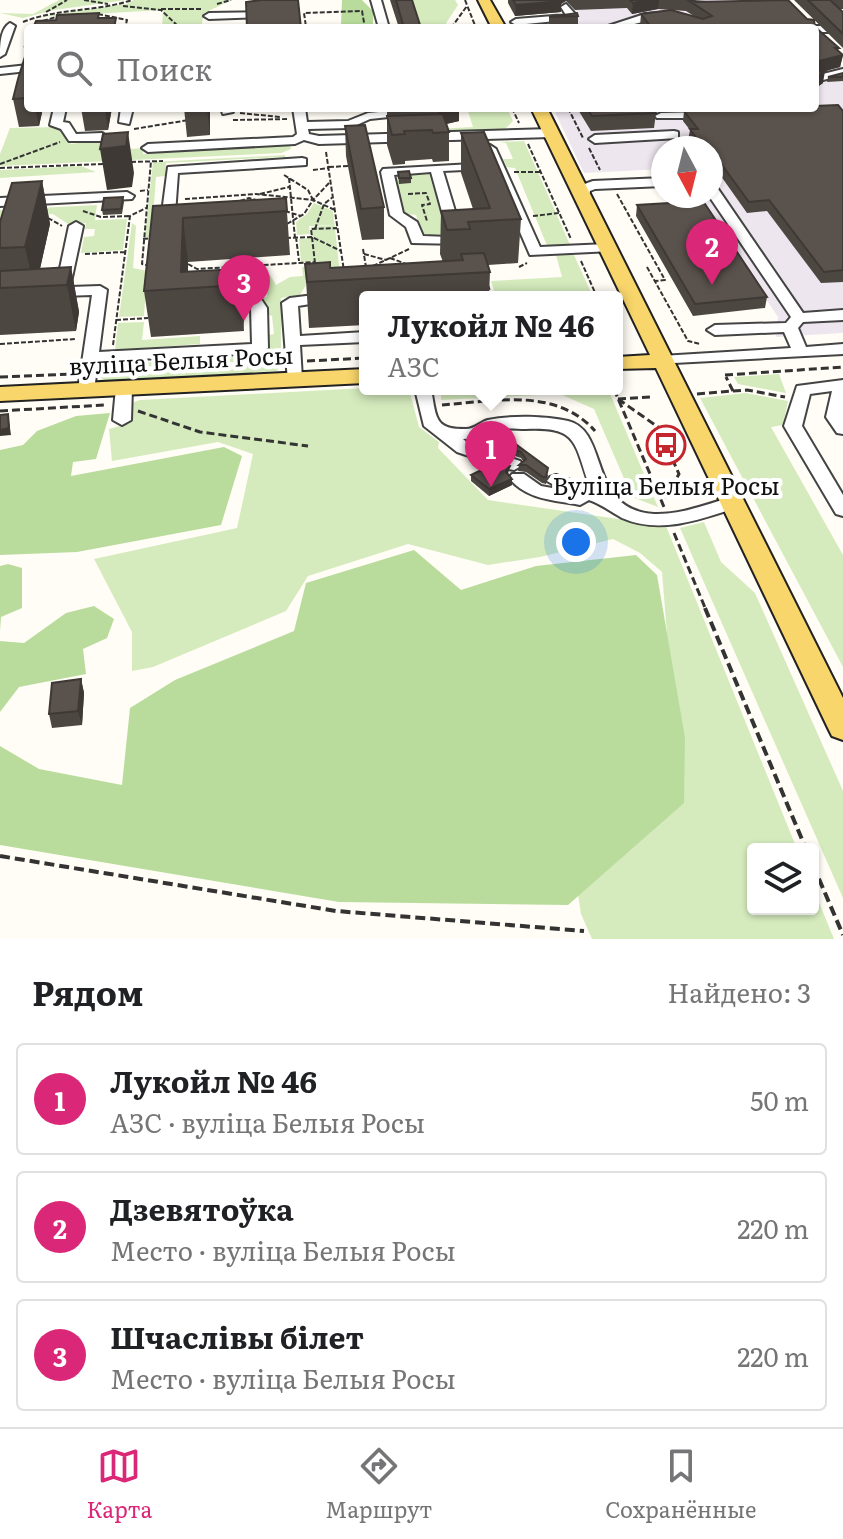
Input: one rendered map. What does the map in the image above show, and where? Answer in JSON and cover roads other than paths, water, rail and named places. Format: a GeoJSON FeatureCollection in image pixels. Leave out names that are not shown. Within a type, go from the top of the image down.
{"type":"FeatureCollection","features":[{"type":"Feature","properties":{"kind":"main road"},"geometry":{"type":"LineString","coordinates":[[484,0],[496,24]]}},
{"type":"Feature","properties":{"kind":"main road"},"geometry":{"type":"LineString","coordinates":[[541,112],[843,728]]}},
{"type":"Feature","properties":{"kind":"main road"},"geometry":{"type":"LineString","coordinates":[[623,363],[661,361]]}},
{"type":"Feature","properties":{"kind":"main road","name":"вуліца Белыя Росы"},"geometry":{"type":"LineString","coordinates":[[0,394],[89,373],[123,404],[293,371],[359,376]]}},
{"type":"Feature","properties":{"kind":"street"},"geometry":{"type":"LineString","coordinates":[[376,0],[383,24]]}},
{"type":"Feature","properties":{"kind":"street"},"geometry":{"type":"LineString","coordinates":[[536,24],[573,17],[564,4]]}},
{"type":"Feature","properties":{"kind":"street"},"geometry":{"type":"LineString","coordinates":[[209,19],[260,14]]}},
{"type":"Feature","properties":{"kind":"street"},"geometry":{"type":"LineString","coordinates":[[621,24],[639,17],[680,16],[698,24]]}},
{"type":"Feature","properties":{"kind":"street"},"geometry":{"type":"LineString","coordinates":[[1,50],[16,24]]}},
{"type":"Feature","properties":{"kind":"street"},"geometry":{"type":"LineString","coordinates":[[819,33],[834,31]]}},
{"type":"Feature","properties":{"kind":"street"},"geometry":{"type":"LineString","coordinates":[[1,70],[24,68]]}},
{"type":"Feature","properties":{"kind":"street"},"geometry":{"type":"LineString","coordinates":[[819,78],[843,72]]}},
{"type":"Feature","properties":{"kind":"street"},"geometry":{"type":"LineString","coordinates":[[59,112],[56,125],[63,124],[73,138],[102,137]]}},
{"type":"Feature","properties":{"kind":"street"},"geometry":{"type":"LineString","coordinates":[[125,122],[126,112]]}},
{"type":"Feature","properties":{"kind":"street"},"geometry":{"type":"LineString","coordinates":[[162,233],[172,170],[306,168],[304,148],[307,134],[300,112]]}},
{"type":"Feature","properties":{"kind":"street"},"geometry":{"type":"LineString","coordinates":[[148,148],[295,140],[368,116],[406,112]]}},
{"type":"Feature","properties":{"kind":"street"},"geometry":{"type":"LineString","coordinates":[[659,112],[726,114]]}},
{"type":"Feature","properties":{"kind":"street"},"geometry":{"type":"LineString","coordinates":[[659,112],[674,135]]}},
{"type":"Feature","properties":{"kind":"street"},"geometry":{"type":"LineString","coordinates":[[595,139],[644,132],[674,135]]}},
{"type":"Feature","properties":{"kind":"street"},"geometry":{"type":"LineString","coordinates":[[307,134],[347,142],[551,133]]}},
{"type":"Feature","properties":{"kind":"street"},"geometry":{"type":"LineString","coordinates":[[485,136],[535,252],[607,248]]}},
{"type":"Feature","properties":{"kind":"street"},"geometry":{"type":"LineString","coordinates":[[436,168],[457,241],[420,242],[412,225],[397,215],[387,172],[436,168],[499,168]]}},
{"type":"Feature","properties":{"kind":"street"},"geometry":{"type":"LineString","coordinates":[[583,198],[584,189],[651,182]]}},
{"type":"Feature","properties":{"kind":"street"},"geometry":{"type":"LineString","coordinates":[[0,202],[127,196]]}},
{"type":"Feature","properties":{"kind":"street"},"geometry":{"type":"LineString","coordinates":[[723,208],[794,323],[800,351]]}},
{"type":"Feature","properties":{"kind":"street"},"geometry":{"type":"LineString","coordinates":[[71,227],[70,255],[62,292],[100,290],[89,373]]}},
{"type":"Feature","properties":{"kind":"street"},"geometry":{"type":"LineString","coordinates":[[293,371],[290,303],[346,288]]}},
{"type":"Feature","properties":{"kind":"street"},"geometry":{"type":"LineString","coordinates":[[89,373],[116,356],[260,348],[259,308],[254,299]]}},
{"type":"Feature","properties":{"kind":"street"},"geometry":{"type":"LineString","coordinates":[[715,330],[843,315]]}},
{"type":"Feature","properties":{"kind":"street"},"geometry":{"type":"LineString","coordinates":[[292,341],[359,337]]}},
{"type":"Feature","properties":{"kind":"street"},"geometry":{"type":"LineString","coordinates":[[661,361],[843,349]]}},
{"type":"Feature","properties":{"kind":"street"},"geometry":{"type":"LineString","coordinates":[[843,429],[835,417],[842,386],[803,390],[793,426],[843,510]]}},
{"type":"Feature","properties":{"kind":"street"},"geometry":{"type":"LineString","coordinates":[[424,395],[430,422],[463,448],[507,468],[535,491],[609,502]]}},
{"type":"Feature","properties":{"kind":"street"},"geometry":{"type":"LineString","coordinates":[[443,432],[477,433],[490,425],[535,423],[567,426],[579,434],[609,502]]}},
{"type":"Feature","properties":{"kind":"street"},"geometry":{"type":"LineString","coordinates":[[556,481],[642,517],[732,503]]}},
{"type":"Feature","properties":{"kind":"place","name":"Дзевятоўка"},"geometry":{"type":"Point","coordinates":[712,285]}},
{"type":"Feature","properties":{"kind":"place","name":"Шчаслівы білет"},"geometry":{"type":"Point","coordinates":[244,321]}},
{"type":"Feature","properties":{"kind":"place","name":"Вуліца Белыя Росы"},"geometry":{"type":"Point","coordinates":[666,445]}},
{"type":"Feature","properties":{"kind":"place","name":"Лукойл № 46"},"geometry":{"type":"Point","coordinates":[491,487]}}]}
